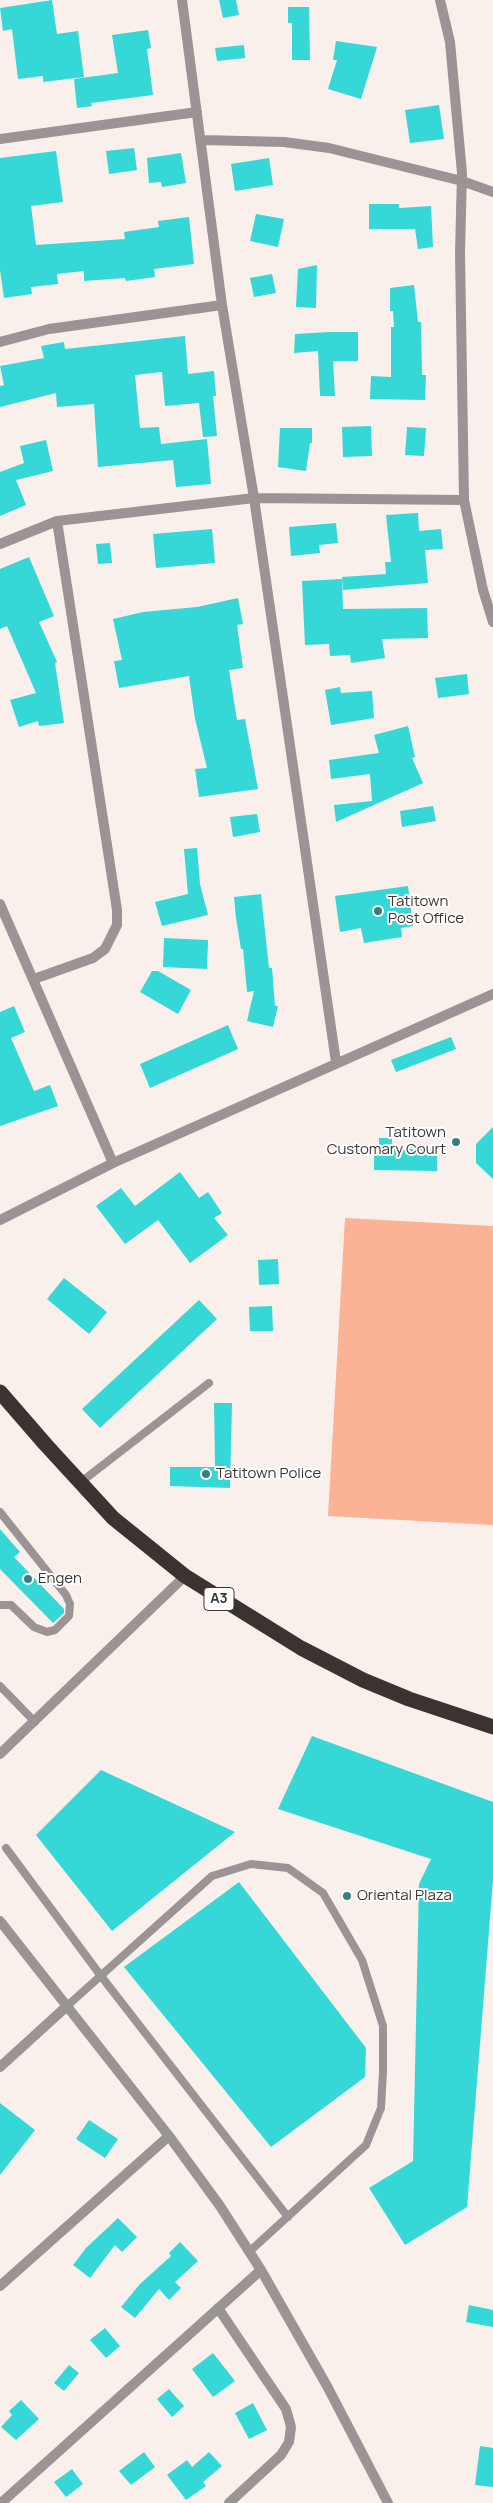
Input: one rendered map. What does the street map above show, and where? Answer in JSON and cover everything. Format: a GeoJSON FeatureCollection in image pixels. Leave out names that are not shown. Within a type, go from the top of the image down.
{"type":"FeatureCollection","features":[{"type":"Feature","properties":{"kind":"highway","name":"A3"},"geometry":{"type":"LineString","coordinates":[[0,1392],[113,1518],[184,1576],[301,1648],[363,1680],[409,1700],[493,1727]]}},
{"type":"Feature","properties":{"kind":"street"},"geometry":{"type":"LineString","coordinates":[[182,0],[222,305],[254,498],[336,1062]]}},
{"type":"Feature","properties":{"kind":"street"},"geometry":{"type":"LineString","coordinates":[[440,0],[450,42],[462,181],[460,272],[464,500],[483,590],[493,622]]}},
{"type":"Feature","properties":{"kind":"street"},"geometry":{"type":"LineString","coordinates":[[0,139],[198,112]]}},
{"type":"Feature","properties":{"kind":"street"},"geometry":{"type":"LineString","coordinates":[[201,140],[284,142],[329,148],[462,181],[493,192]]}},
{"type":"Feature","properties":{"kind":"street"},"geometry":{"type":"LineString","coordinates":[[0,342],[49,329],[222,305]]}},
{"type":"Feature","properties":{"kind":"street"},"geometry":{"type":"LineString","coordinates":[[0,544],[57,521],[254,498],[464,500]]}},
{"type":"Feature","properties":{"kind":"street"},"geometry":{"type":"LineString","coordinates":[[34,979],[93,958],[105,949],[118,925],[57,521]]}},
{"type":"Feature","properties":{"kind":"street"},"geometry":{"type":"LineString","coordinates":[[0,904],[113,1163]]}},
{"type":"Feature","properties":{"kind":"street"},"geometry":{"type":"LineString","coordinates":[[0,1220],[113,1163],[336,1062],[423,1026],[493,994]]}},
{"type":"Feature","properties":{"kind":"street"},"geometry":{"type":"LineString","coordinates":[[0,1754],[184,1576]]}},
{"type":"Feature","properties":{"kind":"street"},"geometry":{"type":"LineString","coordinates":[[0,1921],[169,2136],[249,2252],[327,2386],[388,2503]]}},
{"type":"Feature","properties":{"kind":"street"},"geometry":{"type":"LineString","coordinates":[[0,2067],[67,2006]]}},
{"type":"Feature","properties":{"kind":"street"},"geometry":{"type":"LineString","coordinates":[[0,2286],[169,2136]]}},
{"type":"Feature","properties":{"kind":"street"},"geometry":{"type":"LineString","coordinates":[[1,2503],[261,2270]]}},
{"type":"Feature","properties":{"kind":"street"},"geometry":{"type":"LineString","coordinates":[[218,2308],[286,2409],[291,2427],[289,2442],[281,2455],[229,2503]]}},
{"type":"Feature","properties":{"kind":"lane"},"geometry":{"type":"LineString","coordinates":[[81,1482],[209,1383]]}},
{"type":"Feature","properties":{"kind":"lane"},"geometry":{"type":"LineString","coordinates":[[0,1512],[66,1594],[70,1604],[69,1616],[55,1630],[47,1632],[34,1627],[12,1605],[0,1605]]}},
{"type":"Feature","properties":{"kind":"lane"},"geometry":{"type":"LineString","coordinates":[[0,1686],[35,1722]]}},
{"type":"Feature","properties":{"kind":"lane"},"geometry":{"type":"LineString","coordinates":[[6,1848],[101,1976],[288,2217]]}},
{"type":"Feature","properties":{"kind":"lane"},"geometry":{"type":"LineString","coordinates":[[67,2006],[212,1876],[251,1864],[288,1868],[323,1893],[362,1960],[383,2026],[384,2071],[380,2108],[366,2145],[249,2252]]}},
{"type":"Feature","properties":{"kind":"shaded area"},"geometry":{"type":"Polygon","coordinates":[[[345,1218],[493,1226],[493,1525],[328,1516],[345,1218]]]}},
{"type":"Feature","properties":{"kind":"building"},"geometry":{"type":"Polygon","coordinates":[[[52,0],[57,34],[78,31],[84,77],[43,82],[43,76],[18,79],[12,29],[3,31],[0,8],[52,0]]]}},
{"type":"Feature","properties":{"kind":"building"},"geometry":{"type":"Polygon","coordinates":[[[219,0],[236,0],[239,15],[223,18],[219,0]]]}},
{"type":"Feature","properties":{"kind":"building"},"geometry":{"type":"Polygon","coordinates":[[[288,7],[309,7],[310,60],[292,60],[292,23],[288,23],[288,7]]]}},
{"type":"Feature","properties":{"kind":"building"},"geometry":{"type":"Polygon","coordinates":[[[148,30],[151,48],[147,49],[153,95],[91,103],[92,106],[77,108],[74,79],[118,73],[112,35],[148,30]]]}},
{"type":"Feature","properties":{"kind":"building"},"geometry":{"type":"Polygon","coordinates":[[[336,41],[377,47],[361,99],[328,89],[337,60],[333,60],[336,41]]]}},
{"type":"Feature","properties":{"kind":"building"},"geometry":{"type":"Polygon","coordinates":[[[244,45],[245,58],[217,61],[215,48],[244,45]]]}},
{"type":"Feature","properties":{"kind":"building"},"geometry":{"type":"Polygon","coordinates":[[[439,105],[444,139],[410,143],[405,110],[439,105]]]}},
{"type":"Feature","properties":{"kind":"building"},"geometry":{"type":"Polygon","coordinates":[[[134,148],[137,170],[109,174],[106,151],[134,148]]]}},
{"type":"Feature","properties":{"kind":"building"},"geometry":{"type":"Polygon","coordinates":[[[56,151],[63,202],[31,206],[36,245],[125,239],[124,232],[159,227],[158,221],[189,217],[194,264],[154,269],[155,277],[126,281],[125,278],[84,281],[84,271],[57,274],[58,284],[31,287],[32,294],[4,298],[0,270],[0,158],[56,151]]]}},
{"type":"Feature","properties":{"kind":"building"},"geometry":{"type":"Polygon","coordinates":[[[181,153],[186,183],[162,187],[161,182],[149,183],[147,158],[181,153]]]}},
{"type":"Feature","properties":{"kind":"building"},"geometry":{"type":"Polygon","coordinates":[[[269,158],[273,185],[235,191],[231,164],[269,158]]]}},
{"type":"Feature","properties":{"kind":"building"},"geometry":{"type":"Polygon","coordinates":[[[369,204],[399,204],[399,208],[431,206],[433,247],[418,249],[415,229],[369,229],[369,204]]]}},
{"type":"Feature","properties":{"kind":"building"},"geometry":{"type":"Polygon","coordinates":[[[256,214],[284,219],[278,247],[250,241],[256,214]]]}},
{"type":"Feature","properties":{"kind":"building"},"geometry":{"type":"Polygon","coordinates":[[[317,265],[316,308],[296,307],[298,269],[317,265]]]}},
{"type":"Feature","properties":{"kind":"building"},"geometry":{"type":"Polygon","coordinates":[[[272,274],[276,293],[254,297],[250,278],[272,274]]]}},
{"type":"Feature","properties":{"kind":"building"},"geometry":{"type":"Polygon","coordinates":[[[414,285],[418,322],[421,322],[422,375],[426,375],[425,400],[370,399],[371,376],[391,377],[391,327],[394,327],[393,311],[390,311],[390,288],[414,285]]]}},
{"type":"Feature","properties":{"kind":"building"},"geometry":{"type":"Polygon","coordinates":[[[358,332],[358,361],[333,361],[335,396],[320,396],[318,351],[294,353],[295,334],[358,332]]]}},
{"type":"Feature","properties":{"kind":"building"},"geometry":{"type":"Polygon","coordinates":[[[185,336],[188,374],[214,371],[216,396],[213,396],[217,436],[203,437],[199,403],[165,406],[162,372],[135,375],[140,428],[159,427],[161,444],[207,439],[211,484],[176,487],[173,460],[98,467],[94,404],[57,407],[56,393],[0,407],[0,386],[4,385],[0,366],[44,358],[41,346],[64,342],[65,349],[185,336]]]}},
{"type":"Feature","properties":{"kind":"building"},"geometry":{"type":"Polygon","coordinates":[[[371,426],[372,456],[343,457],[342,427],[371,426]]]}},
{"type":"Feature","properties":{"kind":"building"},"geometry":{"type":"Polygon","coordinates":[[[407,427],[426,428],[424,456],[405,455],[407,427]]]}},
{"type":"Feature","properties":{"kind":"building"},"geometry":{"type":"Polygon","coordinates":[[[280,428],[312,428],[312,443],[310,443],[306,471],[278,467],[280,428]]]}},
{"type":"Feature","properties":{"kind":"building"},"geometry":{"type":"Polygon","coordinates":[[[46,440],[53,471],[16,480],[26,505],[0,516],[0,472],[24,463],[20,446],[46,440]]]}},
{"type":"Feature","properties":{"kind":"building"},"geometry":{"type":"Polygon","coordinates":[[[418,513],[419,531],[441,529],[443,549],[425,550],[428,583],[343,590],[342,577],[386,574],[385,562],[391,562],[386,515],[418,513]]]}},
{"type":"Feature","properties":{"kind":"building"},"geometry":{"type":"Polygon","coordinates":[[[336,523],[338,543],[319,545],[320,553],[291,556],[289,527],[336,523]]]}},
{"type":"Feature","properties":{"kind":"building"},"geometry":{"type":"Polygon","coordinates":[[[212,529],[215,563],[156,568],[153,534],[212,529]]]}},
{"type":"Feature","properties":{"kind":"building"},"geometry":{"type":"Polygon","coordinates":[[[110,543],[112,563],[98,564],[96,544],[110,543]]]}},
{"type":"Feature","properties":{"kind":"building"},"geometry":{"type":"Polygon","coordinates":[[[29,557],[54,616],[39,622],[57,662],[55,663],[64,723],[39,726],[38,721],[19,727],[10,700],[36,693],[7,626],[0,629],[0,569],[29,557]]]}},
{"type":"Feature","properties":{"kind":"building"},"geometry":{"type":"Polygon","coordinates":[[[342,579],[343,609],[427,608],[428,638],[382,639],[385,658],[351,663],[350,655],[330,656],[329,644],[305,645],[302,581],[342,579]]]}},
{"type":"Feature","properties":{"kind":"building"},"geometry":{"type":"Polygon","coordinates":[[[238,598],[243,624],[237,625],[243,668],[229,670],[237,720],[245,719],[258,789],[199,797],[195,769],[207,768],[195,719],[189,676],[119,688],[114,661],[122,660],[113,619],[143,612],[197,607],[238,598]]]}},
{"type":"Feature","properties":{"kind":"building"},"geometry":{"type":"Polygon","coordinates":[[[467,674],[469,694],[438,698],[435,678],[467,674]]]}},
{"type":"Feature","properties":{"kind":"building"},"geometry":{"type":"Polygon","coordinates":[[[340,687],[341,693],[372,691],[374,718],[331,725],[325,690],[340,687]]]}},
{"type":"Feature","properties":{"kind":"building"},"geometry":{"type":"Polygon","coordinates":[[[408,726],[415,757],[412,758],[423,783],[336,822],[334,805],[372,801],[370,774],[331,779],[329,760],[379,753],[374,735],[408,726]]]}},
{"type":"Feature","properties":{"kind":"building"},"geometry":{"type":"Polygon","coordinates":[[[433,806],[436,821],[402,827],[400,811],[433,806]]]}},
{"type":"Feature","properties":{"kind":"building"},"geometry":{"type":"Polygon","coordinates":[[[257,814],[260,832],[233,837],[230,817],[257,814]]]}},
{"type":"Feature","properties":{"kind":"building"},"geometry":{"type":"Polygon","coordinates":[[[197,848],[200,884],[208,915],[162,926],[155,902],[188,894],[184,849],[197,848]]]}},
{"type":"Feature","properties":{"kind":"building"},"geometry":{"type":"Polygon","coordinates":[[[408,886],[413,926],[401,928],[402,937],[364,943],[361,928],[340,932],[335,896],[408,886]]]}},
{"type":"Feature","properties":{"kind":"building"},"geometry":{"type":"Polygon","coordinates":[[[261,894],[269,968],[272,968],[275,1006],[278,1006],[273,1027],[247,1021],[254,991],[247,992],[243,949],[241,949],[234,897],[261,894]]]}},
{"type":"Feature","properties":{"kind":"building"},"geometry":{"type":"Polygon","coordinates":[[[164,938],[208,940],[207,969],[163,967],[164,938]]]}},
{"type":"Feature","properties":{"kind":"building"},"geometry":{"type":"Polygon","coordinates":[[[152,971],[158,971],[191,990],[178,1014],[140,992],[152,971]]]}},
{"type":"Feature","properties":{"kind":"building"},"geometry":{"type":"Polygon","coordinates":[[[14,1006],[25,1032],[11,1038],[34,1091],[50,1085],[58,1106],[0,1126],[0,1012],[14,1006]]]}},
{"type":"Feature","properties":{"kind":"building"},"geometry":{"type":"Polygon","coordinates":[[[228,1025],[238,1049],[150,1088],[140,1064],[228,1025]]]}},
{"type":"Feature","properties":{"kind":"building"},"geometry":{"type":"Polygon","coordinates":[[[451,1037],[456,1049],[396,1072],[391,1060],[451,1037]]]}},
{"type":"Feature","properties":{"kind":"building"},"geometry":{"type":"Polygon","coordinates":[[[493,1127],[493,1179],[476,1163],[476,1144],[493,1127]]]}},
{"type":"Feature","properties":{"kind":"building"},"geometry":{"type":"Polygon","coordinates":[[[379,1138],[392,1138],[392,1149],[437,1149],[437,1171],[374,1170],[374,1149],[379,1149],[379,1138]]]}},
{"type":"Feature","properties":{"kind":"building"},"geometry":{"type":"Polygon","coordinates":[[[180,1172],[199,1198],[208,1192],[222,1213],[214,1218],[228,1235],[190,1263],[158,1220],[125,1244],[96,1206],[121,1188],[135,1206],[180,1172]]]}},
{"type":"Feature","properties":{"kind":"building"},"geometry":{"type":"Polygon","coordinates":[[[278,1259],[279,1284],[259,1285],[258,1260],[278,1259]]]}},
{"type":"Feature","properties":{"kind":"building"},"geometry":{"type":"Polygon","coordinates":[[[64,1278],[107,1312],[89,1334],[47,1299],[64,1278]]]}},
{"type":"Feature","properties":{"kind":"building"},"geometry":{"type":"Polygon","coordinates":[[[199,1300],[217,1319],[100,1428],[82,1409],[199,1300]]]}},
{"type":"Feature","properties":{"kind":"building"},"geometry":{"type":"Polygon","coordinates":[[[272,1306],[273,1331],[250,1331],[249,1307],[272,1306]]]}},
{"type":"Feature","properties":{"kind":"building"},"geometry":{"type":"Polygon","coordinates":[[[214,1403],[232,1403],[230,1488],[170,1486],[170,1467],[215,1467],[214,1403]]]}},
{"type":"Feature","properties":{"kind":"building"},"geometry":{"type":"Polygon","coordinates":[[[0,1529],[20,1552],[14,1557],[64,1609],[64,1613],[53,1623],[0,1569],[0,1529]]]}},
{"type":"Feature","properties":{"kind":"building"},"geometry":{"type":"Polygon","coordinates":[[[312,1736],[493,1802],[493,1880],[467,2207],[405,2245],[369,2188],[413,2161],[419,1884],[431,1859],[278,1809],[312,1736]]]}},
{"type":"Feature","properties":{"kind":"building"},"geometry":{"type":"Polygon","coordinates":[[[101,1770],[235,1832],[112,1931],[36,1835],[101,1770]]]}},
{"type":"Feature","properties":{"kind":"building"},"geometry":{"type":"Polygon","coordinates":[[[239,1882],[366,2048],[365,2077],[271,2147],[124,1967],[239,1882]]]}},
{"type":"Feature","properties":{"kind":"building"},"geometry":{"type":"Polygon","coordinates":[[[0,2103],[35,2130],[0,2175],[0,2103]]]}},
{"type":"Feature","properties":{"kind":"building"},"geometry":{"type":"Polygon","coordinates":[[[89,2120],[118,2139],[105,2158],[76,2139],[89,2120]]]}},
{"type":"Feature","properties":{"kind":"building"},"geometry":{"type":"Polygon","coordinates":[[[118,2218],[137,2237],[122,2252],[115,2245],[90,2278],[73,2265],[86,2248],[118,2218]]]}},
{"type":"Feature","properties":{"kind":"building"},"geometry":{"type":"Polygon","coordinates":[[[180,2242],[198,2261],[175,2282],[181,2288],[169,2300],[159,2289],[135,2318],[121,2307],[140,2284],[171,2256],[169,2253],[180,2242]]]}},
{"type":"Feature","properties":{"kind":"building"},"geometry":{"type":"Polygon","coordinates":[[[469,2305],[493,2310],[493,2327],[466,2322],[469,2305]]]}},
{"type":"Feature","properties":{"kind":"building"},"geometry":{"type":"Polygon","coordinates":[[[105,2328],[120,2346],[106,2358],[90,2340],[105,2328]]]}},
{"type":"Feature","properties":{"kind":"building"},"geometry":{"type":"Polygon","coordinates":[[[213,2353],[235,2381],[213,2397],[192,2369],[213,2353]]]}},
{"type":"Feature","properties":{"kind":"building"},"geometry":{"type":"Polygon","coordinates":[[[69,2365],[79,2373],[64,2391],[54,2383],[69,2365]]]}},
{"type":"Feature","properties":{"kind":"building"},"geometry":{"type":"Polygon","coordinates":[[[169,2389],[184,2406],[172,2417],[157,2399],[169,2389]]]}},
{"type":"Feature","properties":{"kind":"building"},"geometry":{"type":"Polygon","coordinates":[[[21,2400],[39,2419],[16,2440],[1,2427],[12,2415],[9,2411],[21,2400]]]}},
{"type":"Feature","properties":{"kind":"building"},"geometry":{"type":"Polygon","coordinates":[[[253,2403],[267,2430],[249,2439],[235,2413],[253,2403]]]}},
{"type":"Feature","properties":{"kind":"building"},"geometry":{"type":"Polygon","coordinates":[[[480,2446],[493,2448],[493,2487],[475,2485],[480,2446]]]}},
{"type":"Feature","properties":{"kind":"building"},"geometry":{"type":"Polygon","coordinates":[[[144,2452],[155,2467],[131,2485],[119,2471],[144,2452]]]}},
{"type":"Feature","properties":{"kind":"building"},"geometry":{"type":"Polygon","coordinates":[[[209,2452],[222,2466],[203,2482],[206,2486],[186,2500],[167,2475],[187,2460],[192,2467],[209,2452]]]}},
{"type":"Feature","properties":{"kind":"building"},"geometry":{"type":"Polygon","coordinates":[[[72,2469],[83,2484],[66,2497],[54,2482],[72,2469]]]}},
{"type":"Feature","properties":{"kind":"place","name":"Tatitown Post Office"},"geometry":{"type":"Point","coordinates":[378,911]}},
{"type":"Feature","properties":{"kind":"place","name":"Tatitown Customary Court"},"geometry":{"type":"Point","coordinates":[456,1142]}},
{"type":"Feature","properties":{"kind":"place","name":"Tatitown Police"},"geometry":{"type":"Point","coordinates":[206,1474]}},
{"type":"Feature","properties":{"kind":"place","name":"Engen"},"geometry":{"type":"Point","coordinates":[28,1579]}},
{"type":"Feature","properties":{"kind":"place","name":"Oriental Plaza"},"geometry":{"type":"Point","coordinates":[347,1896]}}]}
